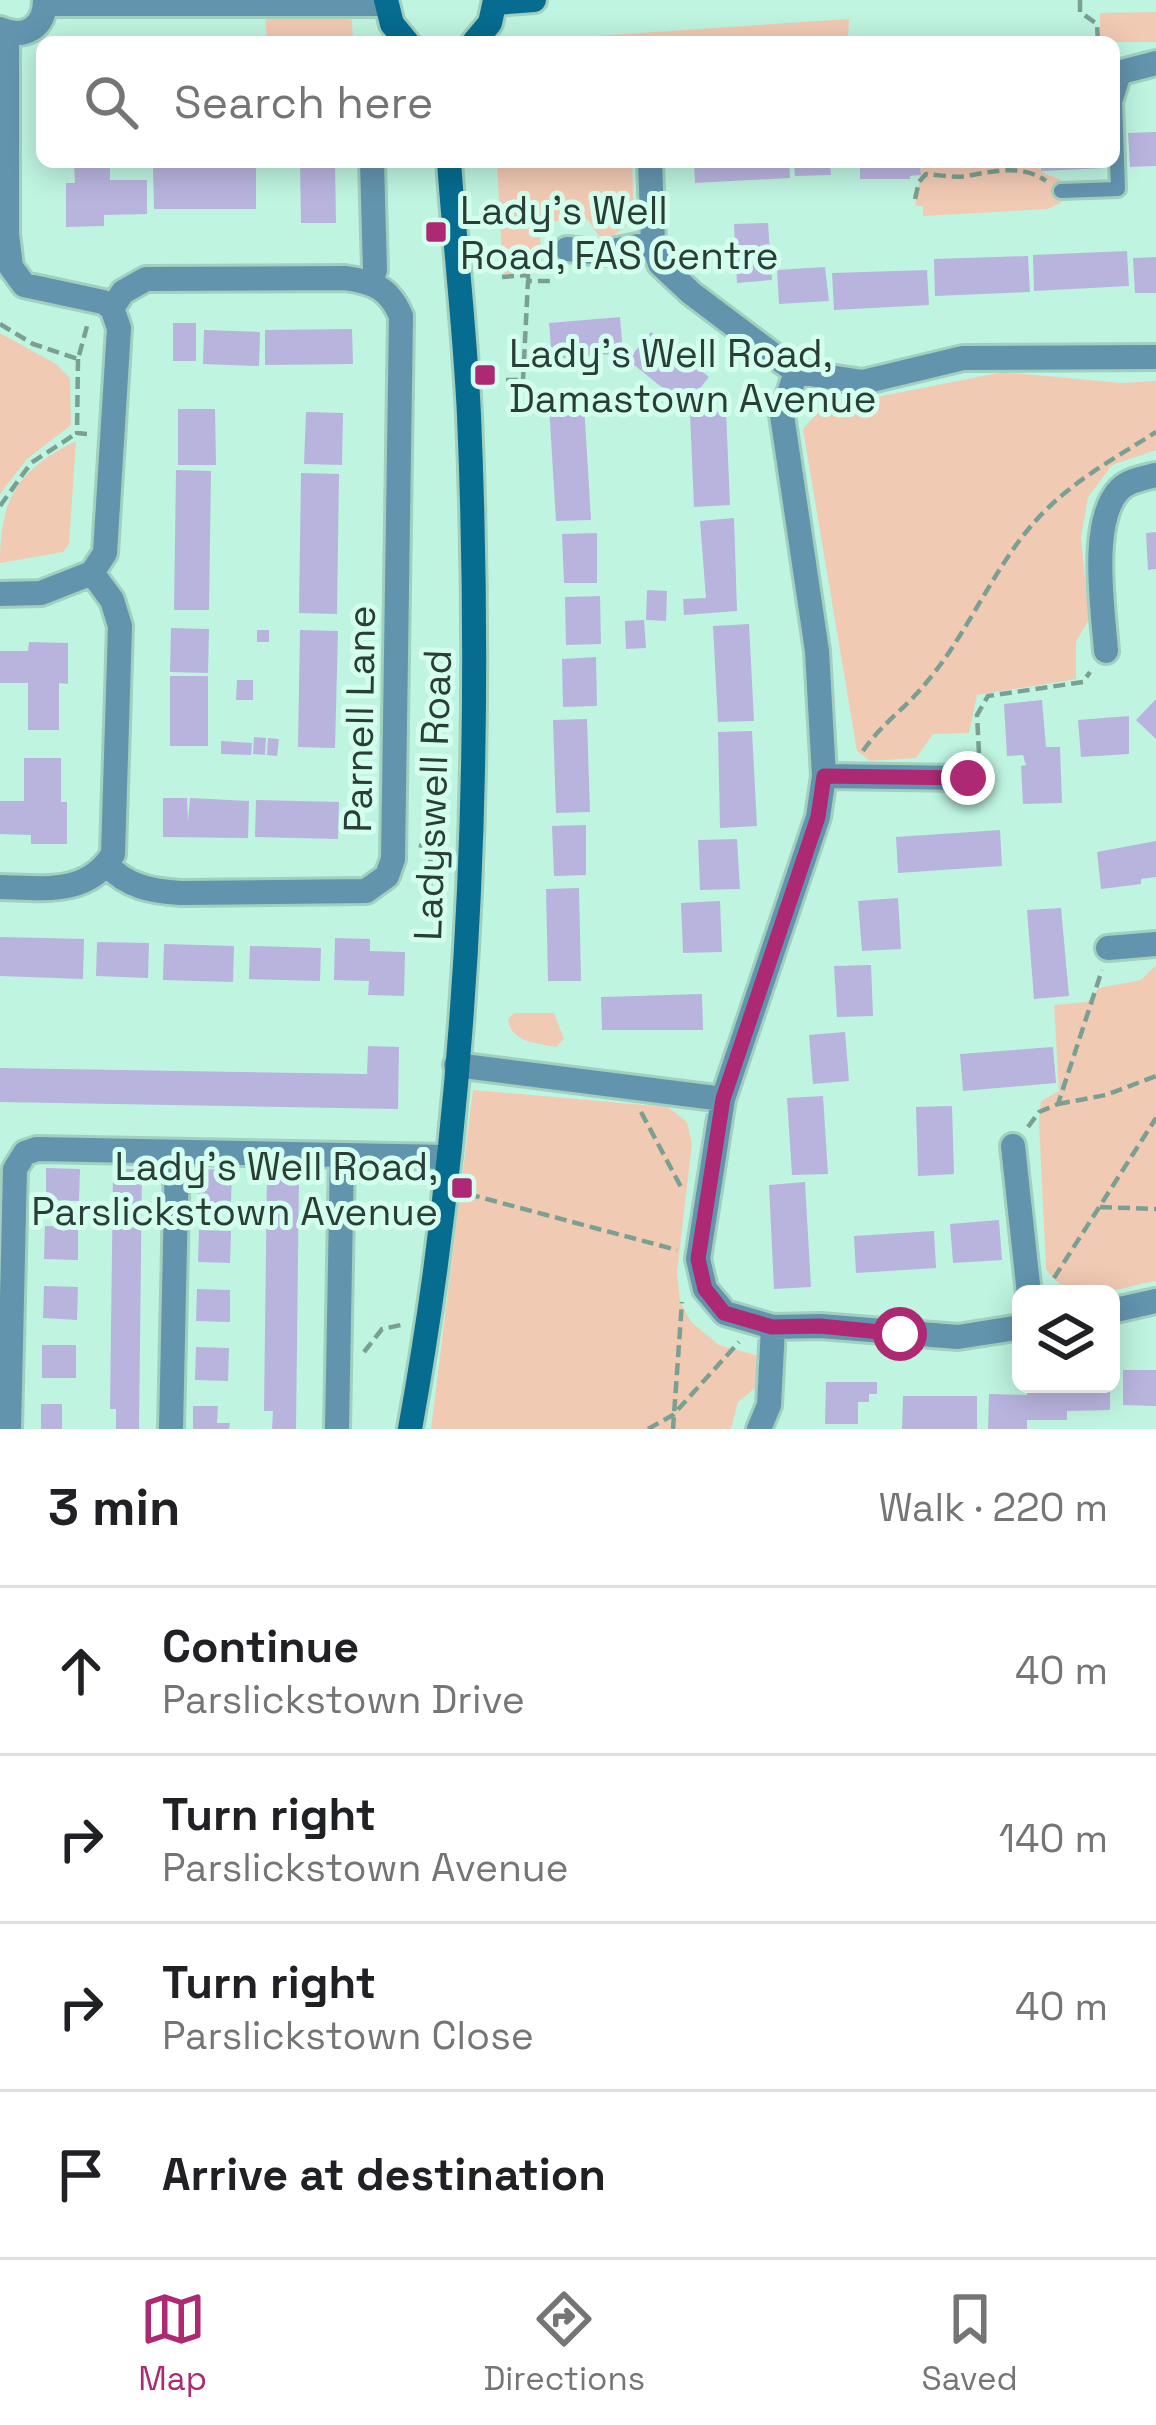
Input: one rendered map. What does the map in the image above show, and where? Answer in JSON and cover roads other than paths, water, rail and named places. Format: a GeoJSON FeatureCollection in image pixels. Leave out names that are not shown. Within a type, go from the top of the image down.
{"type":"FeatureCollection","features":[{"type":"Feature","properties":{"kind":"street"},"geometry":{"type":"LineString","coordinates":[[479,36],[490,23],[495,2],[534,0]]}},
{"type":"Feature","properties":{"kind":"street"},"geometry":{"type":"LineString","coordinates":[[0,594],[41,593],[92,573],[105,553],[119,328],[103,303],[25,285],[11,267],[4,31],[17,34],[34,28],[41,22],[45,2],[386,2],[392,24],[402,36]]}},
{"type":"Feature","properties":{"kind":"street"},"geometry":{"type":"LineString","coordinates":[[1125,71],[1156,63]]}},
{"type":"Feature","properties":{"kind":"street"},"geometry":{"type":"LineString","coordinates":[[103,303],[132,285],[168,277],[371,282],[375,270],[372,168]]}},
{"type":"Feature","properties":{"kind":"street","name":"Ladyswell Road"},"geometry":{"type":"LineString","coordinates":[[410,1429],[430,1321],[448,1157],[466,899],[474,624],[469,416],[449,168]]}},
{"type":"Feature","properties":{"kind":"street"},"geometry":{"type":"LineString","coordinates":[[650,168],[653,243],[660,264],[796,372],[863,382],[963,358],[1156,357]]}},
{"type":"Feature","properties":{"kind":"street"},"geometry":{"type":"LineString","coordinates":[[567,249],[602,253],[653,243]]}},
{"type":"Feature","properties":{"kind":"street","name":"Parnell Lane"},"geometry":{"type":"LineString","coordinates":[[107,866],[134,885],[181,893],[366,891],[387,876],[393,859],[400,316],[394,298],[371,282]]}},
{"type":"Feature","properties":{"kind":"street"},"geometry":{"type":"LineString","coordinates":[[796,372],[782,416],[835,776],[723,1099],[699,1252],[705,1289],[724,1313],[772,1327],[958,1337],[1012,1329]]}},
{"type":"Feature","properties":{"kind":"street"},"geometry":{"type":"LineString","coordinates":[[1106,651],[1102,536],[1106,508],[1123,485],[1156,475]]}},
{"type":"Feature","properties":{"kind":"street"},"geometry":{"type":"LineString","coordinates":[[0,887],[60,889],[94,877],[113,854],[120,626],[112,600],[92,573]]}},
{"type":"Feature","properties":{"kind":"street"},"geometry":{"type":"LineString","coordinates":[[835,776],[968,778]]}},
{"type":"Feature","properties":{"kind":"street"},"geometry":{"type":"LineString","coordinates":[[1108,948],[1156,944]]}},
{"type":"Feature","properties":{"kind":"street"},"geometry":{"type":"LineString","coordinates":[[456,1065],[723,1099]]}},
{"type":"Feature","properties":{"kind":"street"},"geometry":{"type":"LineString","coordinates":[[1013,1146],[1028,1285]]}},
{"type":"Feature","properties":{"kind":"street"},"geometry":{"type":"LineString","coordinates":[[9,1429],[15,1168],[19,1160],[37,1149],[448,1157]]}},
{"type":"Feature","properties":{"kind":"street"},"geometry":{"type":"LineString","coordinates":[[171,1429],[177,1154]]}},
{"type":"Feature","properties":{"kind":"street"},"geometry":{"type":"LineString","coordinates":[[337,1429],[342,1155]]}},
{"type":"Feature","properties":{"kind":"street"},"geometry":{"type":"LineString","coordinates":[[1120,1309],[1156,1301]]}},
{"type":"Feature","properties":{"kind":"street"},"geometry":{"type":"LineString","coordinates":[[759,1429],[769,1405],[772,1327]]}},
{"type":"Feature","properties":{"kind":"lane"},"geometry":{"type":"LineString","coordinates":[[1120,86],[1125,71]]}},
{"type":"Feature","properties":{"kind":"lane"},"geometry":{"type":"LineString","coordinates":[[1060,191],[1118,189],[1117,168]]}},
{"type":"Feature","properties":{"kind":"place","name":"Lady’s Well Road, FAS Centre"},"geometry":{"type":"Point","coordinates":[436,232]}},
{"type":"Feature","properties":{"kind":"place","name":"Lady’s Well Road, Damastown Avenue"},"geometry":{"type":"Point","coordinates":[485,375]}},
{"type":"Feature","properties":{"kind":"place","name":"Lady’s Well Road, Parslickstown Avenue"},"geometry":{"type":"Point","coordinates":[462,1188]}}]}
